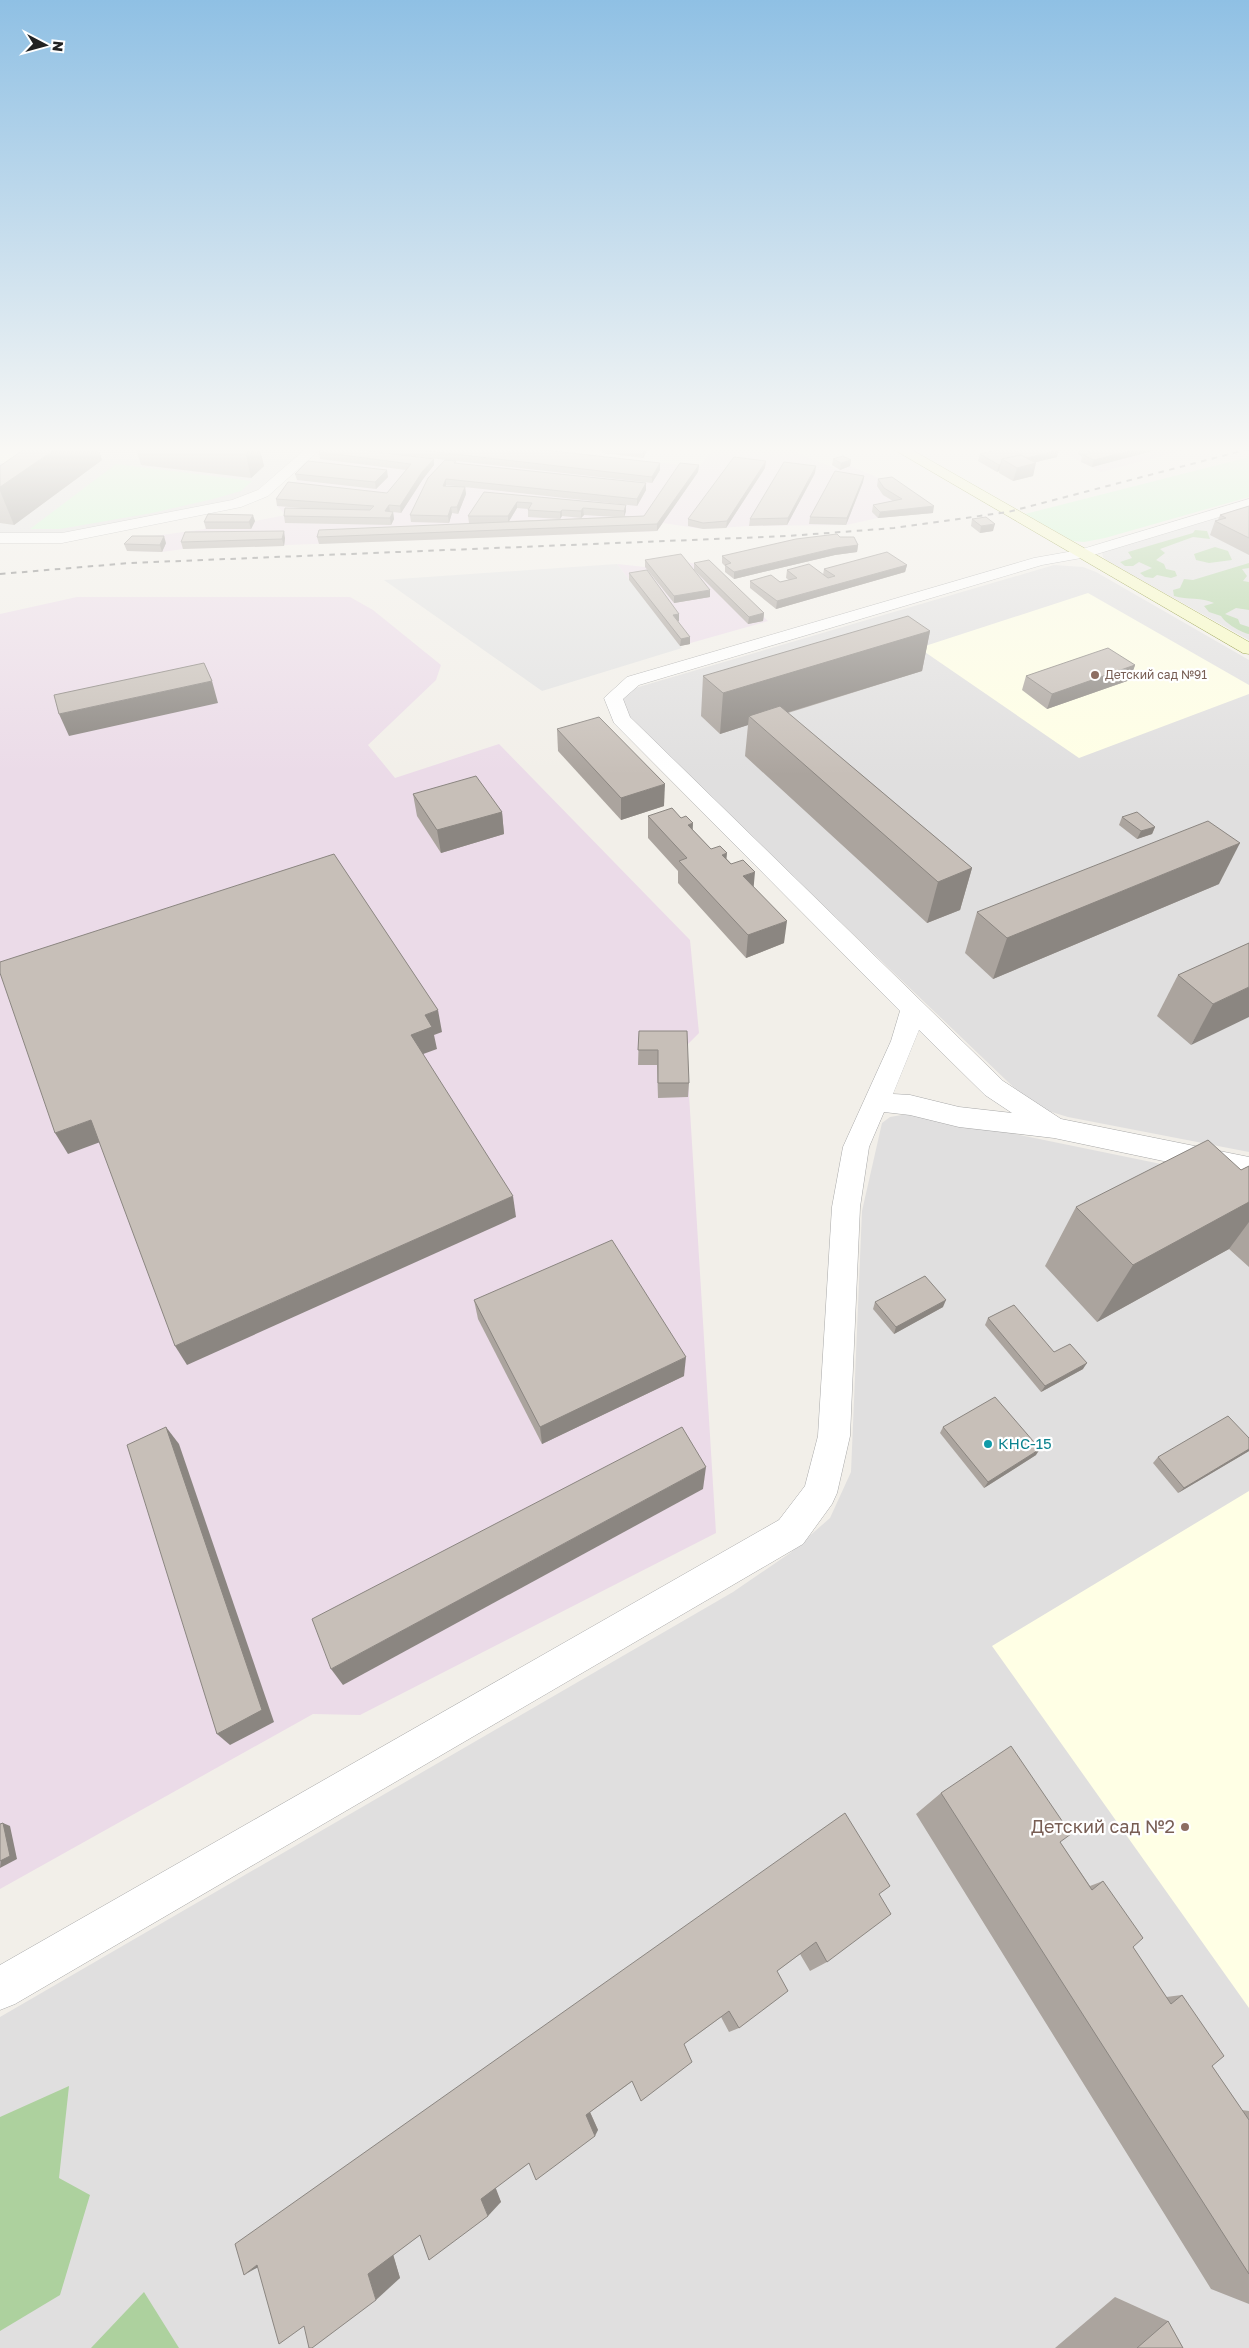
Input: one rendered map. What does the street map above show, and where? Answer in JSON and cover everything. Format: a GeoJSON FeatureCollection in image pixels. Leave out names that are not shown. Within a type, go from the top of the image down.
{"type":"FeatureCollection","features":[{"type":"Feature","properties":{"kind":"main road"},"geometry":{"type":"LineString","coordinates":[[1084,556],[1249,649]]}},
{"type":"Feature","properties":{"kind":"street"},"geometry":{"type":"LineString","coordinates":[[1054,1128],[994,1088],[912,1010],[621,719],[613,698],[633,681],[1040,561],[1072,556]]}},
{"type":"Feature","properties":{"kind":"street"},"geometry":{"type":"LineString","coordinates":[[0,1989],[791,1532],[820,1493],[834,1436],[846,1207],[856,1146],[904,1041],[912,1010]]}},
{"type":"Feature","properties":{"kind":"street"},"geometry":{"type":"LineString","coordinates":[[886,1079],[912,1048],[928,1044],[955,1051]]}},
{"type":"Feature","properties":{"kind":"street"},"geometry":{"type":"LineString","coordinates":[[966,1117],[980,1111],[986,1095],[982,1077]]}},
{"type":"Feature","properties":{"kind":"street"},"geometry":{"type":"LineString","coordinates":[[886,1079],[916,1106],[966,1117],[1054,1128],[1249,1168]]}},
{"type":"Feature","properties":{"kind":"shaded area"},"geometry":{"type":"Polygon","coordinates":[[[1249,556],[1249,640],[1109,562],[1103,557],[1249,556]]]}},
{"type":"Feature","properties":{"kind":"shaded area"},"geometry":{"type":"Polygon","coordinates":[[[681,561],[712,567],[768,621],[680,646],[617,564],[645,567],[681,561]]]}},
{"type":"Feature","properties":{"kind":"shaded area"},"geometry":{"type":"Polygon","coordinates":[[[617,564],[682,648],[542,691],[384,580],[617,564]]]}},
{"type":"Feature","properties":{"kind":"shaded area"},"geometry":{"type":"Polygon","coordinates":[[[1054,565],[1083,567],[1096,572],[1249,660],[1249,1152],[1068,1117],[1045,1110],[1027,1100],[627,718],[622,702],[626,694],[635,688],[1054,565]]]}},
{"type":"Feature","properties":{"kind":"shaded area","name":"Детский сад №91"},"geometry":{"type":"Polygon","coordinates":[[[1088,593],[1249,685],[1249,694],[1079,758],[919,648],[1088,593]]]}},
{"type":"Feature","properties":{"kind":"shaded area"},"geometry":{"type":"Polygon","coordinates":[[[77,597],[350,597],[373,610],[441,665],[436,680],[368,745],[395,778],[499,744],[690,940],[699,1033],[686,1046],[716,1533],[360,1715],[313,1714],[0,1889],[0,614],[77,597]]]}},
{"type":"Feature","properties":{"kind":"shaded area"},"geometry":{"type":"Polygon","coordinates":[[[913,1113],[1249,1182],[1249,2348],[0,2348],[0,2017],[733,1592],[790,1553],[830,1518],[851,1472],[862,1211],[882,1123],[890,1117],[913,1113]]]}},
{"type":"Feature","properties":{"kind":"shaded area","name":"Детский сад №2"},"geometry":{"type":"Polygon","coordinates":[[[1249,1491],[1249,2008],[992,1646],[1249,1491]]]}},
{"type":"Feature","properties":{"kind":"green space"},"geometry":{"type":"Polygon","coordinates":[[[1130,556],[1162,556],[1156,560],[1164,564],[1166,569],[1175,571],[1177,576],[1171,578],[1157,575],[1153,578],[1145,577],[1140,573],[1152,568],[1139,562],[1133,566],[1125,566],[1120,562],[1132,558],[1130,556]]]}},
{"type":"Feature","properties":{"kind":"green space"},"geometry":{"type":"Polygon","coordinates":[[[1195,556],[1230,556],[1232,560],[1209,563],[1196,560],[1195,556]]]}},
{"type":"Feature","properties":{"kind":"green space"},"geometry":{"type":"Polygon","coordinates":[[[1249,563],[1249,568],[1242,569],[1247,576],[1243,581],[1249,582],[1249,610],[1236,608],[1225,614],[1238,619],[1240,624],[1249,627],[1249,634],[1226,622],[1221,616],[1209,612],[1204,606],[1214,603],[1174,596],[1173,590],[1180,588],[1184,579],[1193,580],[1249,563]]]}},
{"type":"Feature","properties":{"kind":"green space"},"geometry":{"type":"Polygon","coordinates":[[[69,2086],[59,2178],[90,2195],[60,2295],[0,2331],[0,2117],[69,2086]]]}},
{"type":"Feature","properties":{"kind":"green space"},"geometry":{"type":"Polygon","coordinates":[[[144,2292],[179,2348],[91,2348],[144,2292]]]}},
{"type":"Feature","properties":{"kind":"building"},"geometry":{"type":"Polygon","coordinates":[[[682,556],[710,590],[674,596],[645,560],[682,556]]]}},
{"type":"Feature","properties":{"kind":"building"},"geometry":{"type":"Polygon","coordinates":[[[722,556],[804,556],[734,572],[725,565],[731,563],[722,556]]]}},
{"type":"Feature","properties":{"kind":"building"},"geometry":{"type":"Polygon","coordinates":[[[874,556],[892,556],[907,565],[777,601],[750,581],[771,575],[780,582],[797,578],[787,570],[809,564],[828,578],[835,576],[824,569],[874,556]]]}},
{"type":"Feature","properties":{"kind":"building"},"geometry":{"type":"Polygon","coordinates":[[[709,560],[764,613],[749,617],[694,563],[709,560]]]}},
{"type":"Feature","properties":{"kind":"building"},"geometry":{"type":"Polygon","coordinates":[[[647,570],[679,614],[673,615],[690,637],[681,639],[629,573],[647,570]]]}},
{"type":"Feature","properties":{"kind":"building"},"geometry":{"type":"Polygon","coordinates":[[[908,616],[930,631],[723,693],[703,676],[908,616]]]}},
{"type":"Feature","properties":{"kind":"building"},"geometry":{"type":"Polygon","coordinates":[[[1108,648],[1135,665],[1052,694],[1026,676],[1108,648]]]}},
{"type":"Feature","properties":{"kind":"building"},"geometry":{"type":"Polygon","coordinates":[[[204,663],[212,681],[59,714],[54,695],[204,663]]]}},
{"type":"Feature","properties":{"kind":"building"},"geometry":{"type":"Polygon","coordinates":[[[780,706],[972,868],[938,882],[749,716],[780,706]]]}},
{"type":"Feature","properties":{"kind":"building"},"geometry":{"type":"Polygon","coordinates":[[[599,717],[665,784],[621,798],[557,729],[599,717]]]}},
{"type":"Feature","properties":{"kind":"building"},"geometry":{"type":"Polygon","coordinates":[[[476,776],[502,812],[437,830],[413,794],[476,776]]]}},
{"type":"Feature","properties":{"kind":"building"},"geometry":{"type":"Polygon","coordinates":[[[672,808],[681,818],[686,816],[693,823],[688,825],[711,849],[720,846],[727,853],[722,855],[731,864],[743,860],[755,872],[743,876],[787,921],[748,935],[679,861],[687,858],[648,816],[672,808]]]}},
{"type":"Feature","properties":{"kind":"building"},"geometry":{"type":"Polygon","coordinates":[[[1137,812],[1155,827],[1141,831],[1122,817],[1137,812]]]}},
{"type":"Feature","properties":{"kind":"building"},"geometry":{"type":"Polygon","coordinates":[[[1208,821],[1240,843],[1007,938],[977,912],[1208,821]]]}},
{"type":"Feature","properties":{"kind":"building"},"geometry":{"type":"Polygon","coordinates":[[[334,854],[438,1010],[425,1015],[432,1027],[411,1035],[513,1196],[175,1346],[91,1120],[55,1133],[0,973],[0,962],[334,854]]]}},
{"type":"Feature","properties":{"kind":"building"},"geometry":{"type":"Polygon","coordinates":[[[1249,943],[1249,987],[1213,1004],[1178,975],[1249,943]]]}},
{"type":"Feature","properties":{"kind":"building"},"geometry":{"type":"Polygon","coordinates":[[[639,1031],[687,1031],[689,1083],[658,1083],[658,1050],[638,1050],[639,1031]]]}},
{"type":"Feature","properties":{"kind":"building"},"geometry":{"type":"Polygon","coordinates":[[[1208,1140],[1241,1170],[1249,1166],[1249,1202],[1133,1265],[1076,1207],[1208,1140]]]}},
{"type":"Feature","properties":{"kind":"building"},"geometry":{"type":"Polygon","coordinates":[[[612,1240],[686,1357],[540,1427],[474,1300],[612,1240]]]}},
{"type":"Feature","properties":{"kind":"building"},"geometry":{"type":"Polygon","coordinates":[[[925,1276],[946,1300],[896,1327],[875,1302],[925,1276]]]}},
{"type":"Feature","properties":{"kind":"building"},"geometry":{"type":"Polygon","coordinates":[[[1014,1305],[1054,1352],[1070,1344],[1087,1363],[1045,1386],[988,1318],[1014,1305]]]}},
{"type":"Feature","properties":{"kind":"building","name":"КНС-15"},"geometry":{"type":"Polygon","coordinates":[[[995,1397],[1040,1449],[988,1482],[943,1427],[995,1397]]]}},
{"type":"Feature","properties":{"kind":"building"},"geometry":{"type":"Polygon","coordinates":[[[1228,1416],[1249,1438],[1249,1449],[1184,1488],[1158,1457],[1228,1416]]]}},
{"type":"Feature","properties":{"kind":"building"},"geometry":{"type":"Polygon","coordinates":[[[166,1427],[262,1710],[217,1734],[127,1445],[166,1427]]]}},
{"type":"Feature","properties":{"kind":"building"},"geometry":{"type":"Polygon","coordinates":[[[682,1427],[706,1467],[331,1669],[312,1619],[682,1427]]]}},
{"type":"Feature","properties":{"kind":"building"},"geometry":{"type":"Polygon","coordinates":[[[1011,1746],[1071,1834],[1060,1842],[1092,1890],[1103,1881],[1143,1938],[1133,1947],[1171,2004],[1182,1995],[1224,2056],[1212,2066],[1249,2120],[1249,2274],[941,1793],[1011,1746]]]}},
{"type":"Feature","properties":{"kind":"building"},"geometry":{"type":"Polygon","coordinates":[[[845,1813],[890,1886],[879,1894],[891,1914],[827,1962],[816,1942],[777,1971],[788,1991],[739,2028],[729,2011],[684,2044],[692,2062],[641,2101],[632,2081],[586,2115],[595,2136],[536,2180],[529,2163],[481,2199],[488,2216],[429,2260],[420,2235],[368,2274],[376,2300],[312,2348],[309,2348],[304,2326],[279,2344],[257,2265],[244,2275],[235,2244],[845,1813]]]}},
{"type":"Feature","properties":{"kind":"building"},"geometry":{"type":"Polygon","coordinates":[[[3,1823],[10,1856],[0,1861],[0,1824],[3,1823]]]}},
{"type":"Feature","properties":{"kind":"building"},"geometry":{"type":"Polygon","coordinates":[[[1168,2321],[1183,2348],[1137,2348],[1168,2321]]]}},
{"type":"Feature","properties":{"kind":"railway"},"geometry":{"type":"LineString","coordinates":[[0,574],[130,563],[311,556]]}},
{"type":"Feature","properties":{"kind":"place","name":"Детский сад №91"},"geometry":{"type":"Point","coordinates":[1095,675]}},
{"type":"Feature","properties":{"kind":"place","name":"КНС-15"},"geometry":{"type":"Point","coordinates":[988,1444]}},
{"type":"Feature","properties":{"kind":"place","name":"Детский сад №2"},"geometry":{"type":"Point","coordinates":[1185,1827]}}]}
